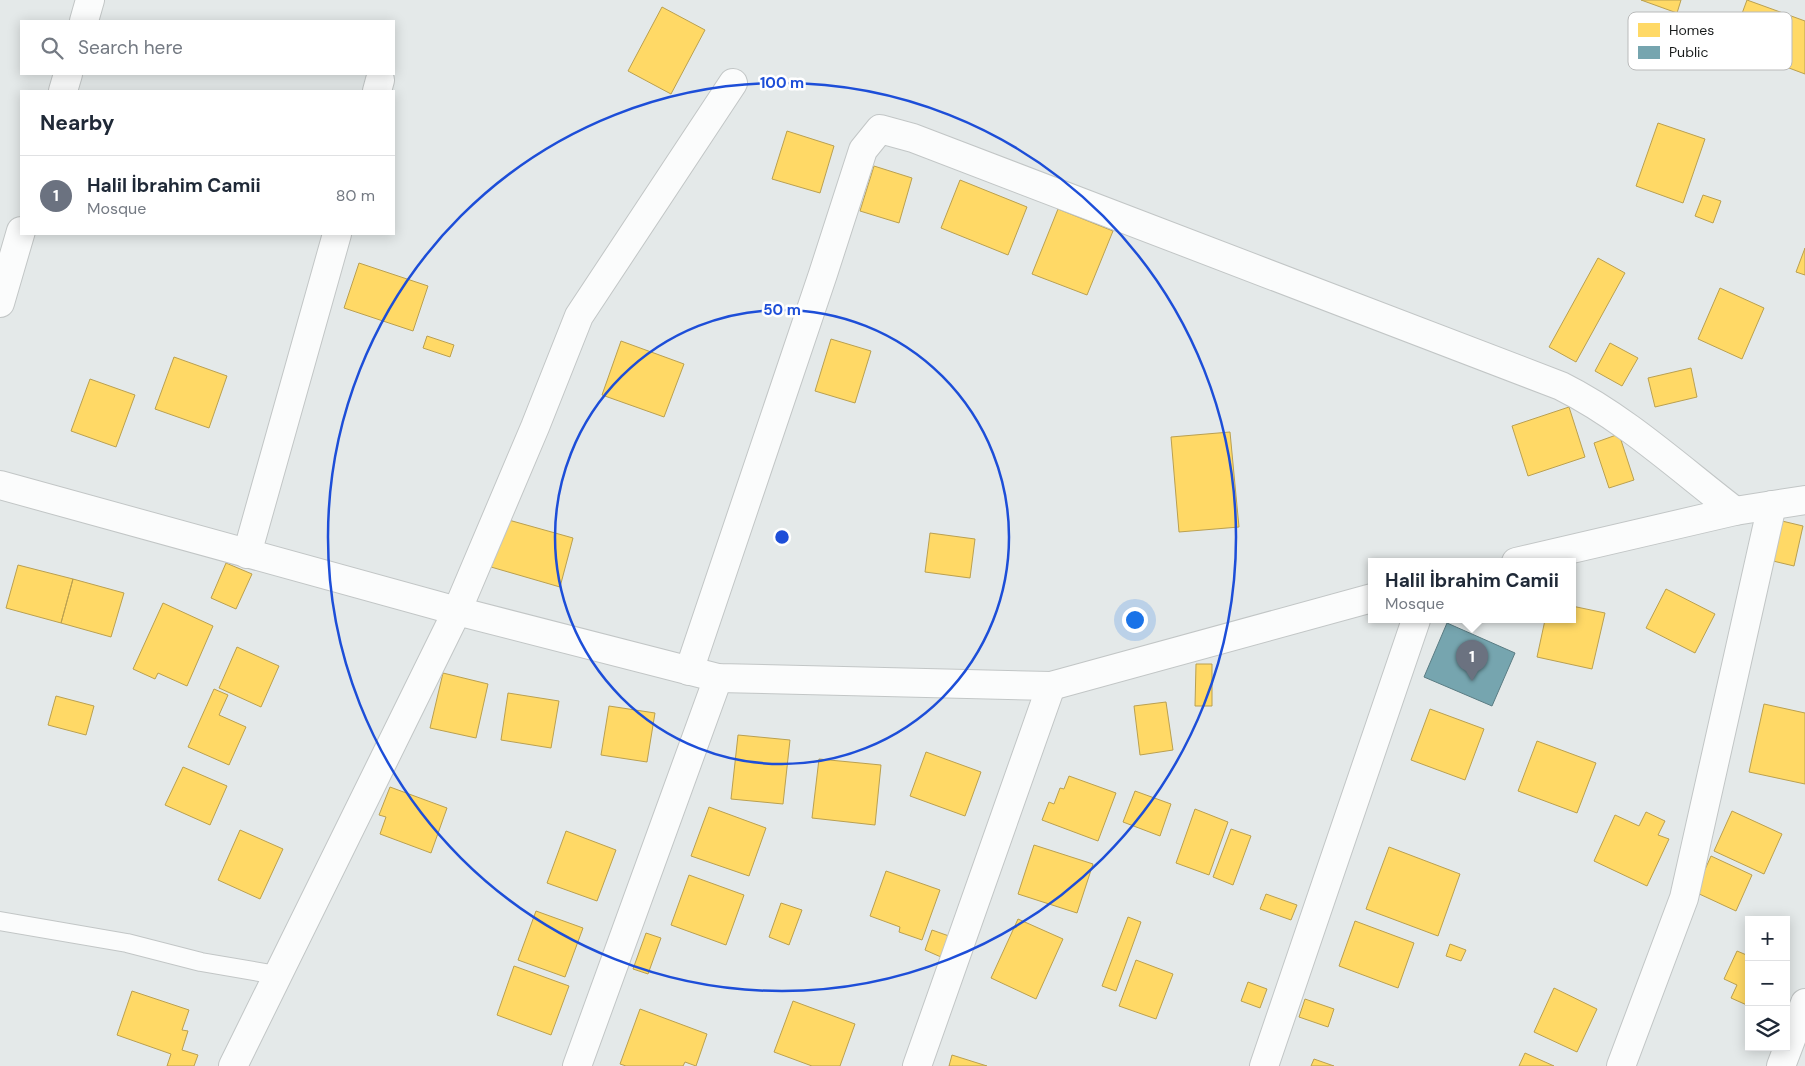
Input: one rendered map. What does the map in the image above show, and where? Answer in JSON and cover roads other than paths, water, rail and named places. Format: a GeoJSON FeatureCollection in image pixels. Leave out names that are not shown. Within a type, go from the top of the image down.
{"type":"FeatureCollection","features":[{"type":"Feature","properties":{"kind":"street"},"geometry":{"type":"LineString","coordinates":[[84,20],[90,0]]}},
{"type":"Feature","properties":{"kind":"street"},"geometry":{"type":"LineString","coordinates":[[63,90],[68,75]]}},
{"type":"Feature","properties":{"kind":"street"},"geometry":{"type":"LineString","coordinates":[[232,1066],[456,611],[535,427],[578,316],[733,83]]}},
{"type":"Feature","properties":{"kind":"street"},"geometry":{"type":"LineString","coordinates":[[689,671],[820,284],[863,150],[880,129],[923,142],[1561,386],[1615,417],[1735,511]]}},
{"type":"Feature","properties":{"kind":"street"},"geometry":{"type":"LineString","coordinates":[[0,303],[20,234]]}},
{"type":"Feature","properties":{"kind":"street"},"geometry":{"type":"LineString","coordinates":[[247,554],[337,235]]}},
{"type":"Feature","properties":{"kind":"street"},"geometry":{"type":"LineString","coordinates":[[0,485],[456,611],[718,678],[1051,686],[1368,599]]}},
{"type":"Feature","properties":{"kind":"street"},"geometry":{"type":"LineString","coordinates":[[1533,558],[1735,511],[1805,500]]}},
{"type":"Feature","properties":{"kind":"street"},"geometry":{"type":"LineString","coordinates":[[1621,1066],[1684,898],[1772,504]]}},
{"type":"Feature","properties":{"kind":"street"},"geometry":{"type":"LineString","coordinates":[[1264,1066],[1415,623]]}},
{"type":"Feature","properties":{"kind":"street"},"geometry":{"type":"LineString","coordinates":[[577,1066],[718,678]]}},
{"type":"Feature","properties":{"kind":"street"},"geometry":{"type":"LineString","coordinates":[[917,1066],[1051,686]]}},
{"type":"Feature","properties":{"kind":"street"},"geometry":{"type":"LineString","coordinates":[[1781,1066],[1805,1003]]}},
{"type":"Feature","properties":{"kind":"lane"},"geometry":{"type":"LineString","coordinates":[[0,921],[127,944],[201,962],[277,975]]}},
{"type":"Feature","properties":{"kind":"place","name":"Halil İbrahim Camii"},"geometry":{"type":"Point","coordinates":[1472,681]}}]}
